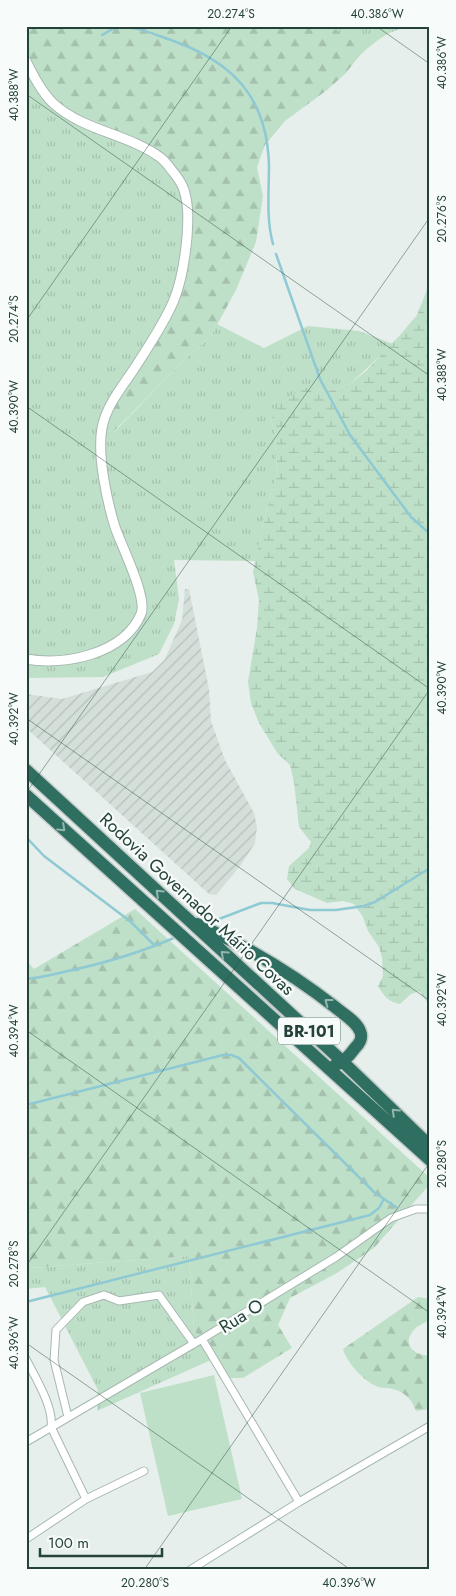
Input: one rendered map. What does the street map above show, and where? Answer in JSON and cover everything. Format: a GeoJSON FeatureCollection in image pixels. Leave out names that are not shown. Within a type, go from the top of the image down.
{"type":"FeatureCollection","features":[{"type":"Feature","properties":{"kind":"highway","name":"Rodovia Governador Mário Covas"},"geometry":{"type":"LineString","coordinates":[[26,770],[342,1061],[430,1146]]}},
{"type":"Feature","properties":{"kind":"highway","name":"Rodovia Governador Mário Covas"},"geometry":{"type":"LineString","coordinates":[[26,795],[430,1160]]}},
{"type":"Feature","properties":{"kind":"highway"},"geometry":{"type":"LineString","coordinates":[[186,918],[240,945],[285,972],[349,1019],[358,1027],[361,1039],[353,1051],[342,1061],[337,1064],[331,1063],[232,973],[212,963]]}},
{"type":"Feature","properties":{"kind":"street"},"geometry":{"type":"LineString","coordinates":[[26,61],[55,105],[89,125],[142,147],[163,160],[184,189],[189,216],[184,266],[173,302],[159,330],[111,404],[102,429],[102,451],[108,501],[115,528],[142,599],[142,613],[129,632],[108,648],[80,659],[42,662],[26,660]]}},
{"type":"Feature","properties":{"kind":"street","name":"Rua O"},"geometry":{"type":"LineString","coordinates":[[26,1442],[202,1340],[336,1257],[392,1218],[416,1210],[430,1209]]}},
{"type":"Feature","properties":{"kind":"street"},"geometry":{"type":"LineString","coordinates":[[68,1417],[54,1360],[56,1330],[82,1302],[104,1295],[119,1301],[159,1296],[194,1344]]}},
{"type":"Feature","properties":{"kind":"street"},"geometry":{"type":"LineString","coordinates":[[202,1340],[299,1502]]}},
{"type":"Feature","properties":{"kind":"street"},"geometry":{"type":"LineString","coordinates":[[26,1359],[49,1406],[52,1418],[51,1426],[86,1500]]}},
{"type":"Feature","properties":{"kind":"street"},"geometry":{"type":"LineString","coordinates":[[190,1570],[299,1502],[430,1426]]}},
{"type":"Feature","properties":{"kind":"street"},"geometry":{"type":"LineString","coordinates":[[26,1539],[86,1500],[144,1471]]}},
{"type":"Feature","properties":{"kind":"shaded area"},"geometry":{"type":"Polygon","coordinates":[[[185,589],[189,589],[209,689],[211,721],[225,760],[254,813],[257,827],[255,843],[241,865],[216,895],[209,894],[26,728],[26,694],[62,699],[152,672],[165,659],[182,620],[185,589]]]}},
{"type":"Feature","properties":{"kind":"green space"},"geometry":{"type":"Polygon","coordinates":[[[26,26],[330,26],[365,49],[345,74],[285,121],[265,145],[257,167],[263,196],[256,242],[236,290],[211,336],[179,365],[113,432],[105,428],[108,414],[155,340],[189,249],[192,203],[187,186],[175,171],[120,136],[56,105],[26,59],[26,26]]]}},
{"type":"Feature","properties":{"kind":"green space"},"geometry":{"type":"Polygon","coordinates":[[[330,26],[430,26],[430,29],[399,29],[376,41],[360,55],[364,49],[330,26]]]}},
{"type":"Feature","properties":{"kind":"green space"},"geometry":{"type":"Polygon","coordinates":[[[26,59],[142,146],[187,186],[192,203],[192,224],[184,284],[108,431],[114,432],[179,365],[211,336],[217,324],[264,348],[308,326],[359,331],[393,344],[350,384],[326,392],[314,388],[271,420],[275,433],[277,475],[263,523],[256,561],[174,560],[179,599],[174,624],[159,654],[103,677],[26,678],[26,59]]]}},
{"type":"Feature","properties":{"kind":"green space"},"geometry":{"type":"Polygon","coordinates":[[[430,282],[430,1006],[419,991],[411,994],[400,1004],[389,1000],[382,993],[378,986],[383,976],[382,957],[379,947],[354,904],[343,901],[327,903],[295,889],[287,879],[289,866],[309,848],[311,842],[299,827],[294,782],[290,765],[278,754],[259,723],[251,703],[248,682],[257,628],[259,600],[253,572],[263,523],[277,475],[275,433],[271,420],[280,403],[303,388],[314,388],[326,392],[350,384],[367,370],[417,315],[430,282]]]}},
{"type":"Feature","properties":{"kind":"green space"},"geometry":{"type":"Polygon","coordinates":[[[135,909],[430,1178],[430,1184],[374,1248],[337,1273],[290,1298],[278,1325],[292,1348],[243,1378],[220,1378],[194,1329],[189,1256],[30,1268],[26,1256],[26,960],[34,969],[135,909]]]}},
{"type":"Feature","properties":{"kind":"green space"},"geometry":{"type":"Polygon","coordinates":[[[26,1256],[30,1268],[189,1256],[194,1329],[211,1360],[97,1411],[98,1390],[45,1287],[26,1289],[26,1256]]]}},
{"type":"Feature","properties":{"kind":"green space"},"geometry":{"type":"Polygon","coordinates":[[[418,1297],[430,1299],[430,1320],[415,1329],[411,1334],[409,1343],[410,1347],[417,1353],[430,1355],[430,1409],[416,1411],[409,1398],[402,1392],[378,1387],[366,1380],[352,1365],[343,1349],[418,1297]]]}},
{"type":"Feature","properties":{"kind":"green space"},"geometry":{"type":"Polygon","coordinates":[[[214,1375],[242,1499],[168,1516],[140,1393],[214,1375]]]}},
{"type":"Feature","properties":{"kind":"waterway"},"geometry":{"type":"LineString","coordinates":[[102,35],[114,29],[130,27],[171,40],[212,59],[229,71],[242,85],[253,101],[262,120],[267,141],[269,215],[273,244]]}},
{"type":"Feature","properties":{"kind":"waterway"},"geometry":{"type":"LineString","coordinates":[[276,254],[320,379],[350,435],[411,517],[430,534]]}},
{"type":"Feature","properties":{"kind":"waterway"},"geometry":{"type":"LineString","coordinates":[[26,837],[44,856],[131,922],[153,944],[157,945]]}},
{"type":"Feature","properties":{"kind":"waterway"},"geometry":{"type":"LineString","coordinates":[[206,924],[261,903],[272,903],[310,910],[336,910],[364,906],[375,902],[430,868]]}},
{"type":"Feature","properties":{"kind":"waterway"},"geometry":{"type":"LineString","coordinates":[[26,979],[47,976],[109,961],[150,948],[176,937]]}},
{"type":"Feature","properties":{"kind":"waterway"},"geometry":{"type":"LineString","coordinates":[[26,1105],[223,1055],[231,1055],[239,1058],[375,1193],[396,1207]]}},
{"type":"Feature","properties":{"kind":"waterway"},"geometry":{"type":"LineString","coordinates":[[26,1302],[370,1215],[379,1208],[384,1199]]}}]}
